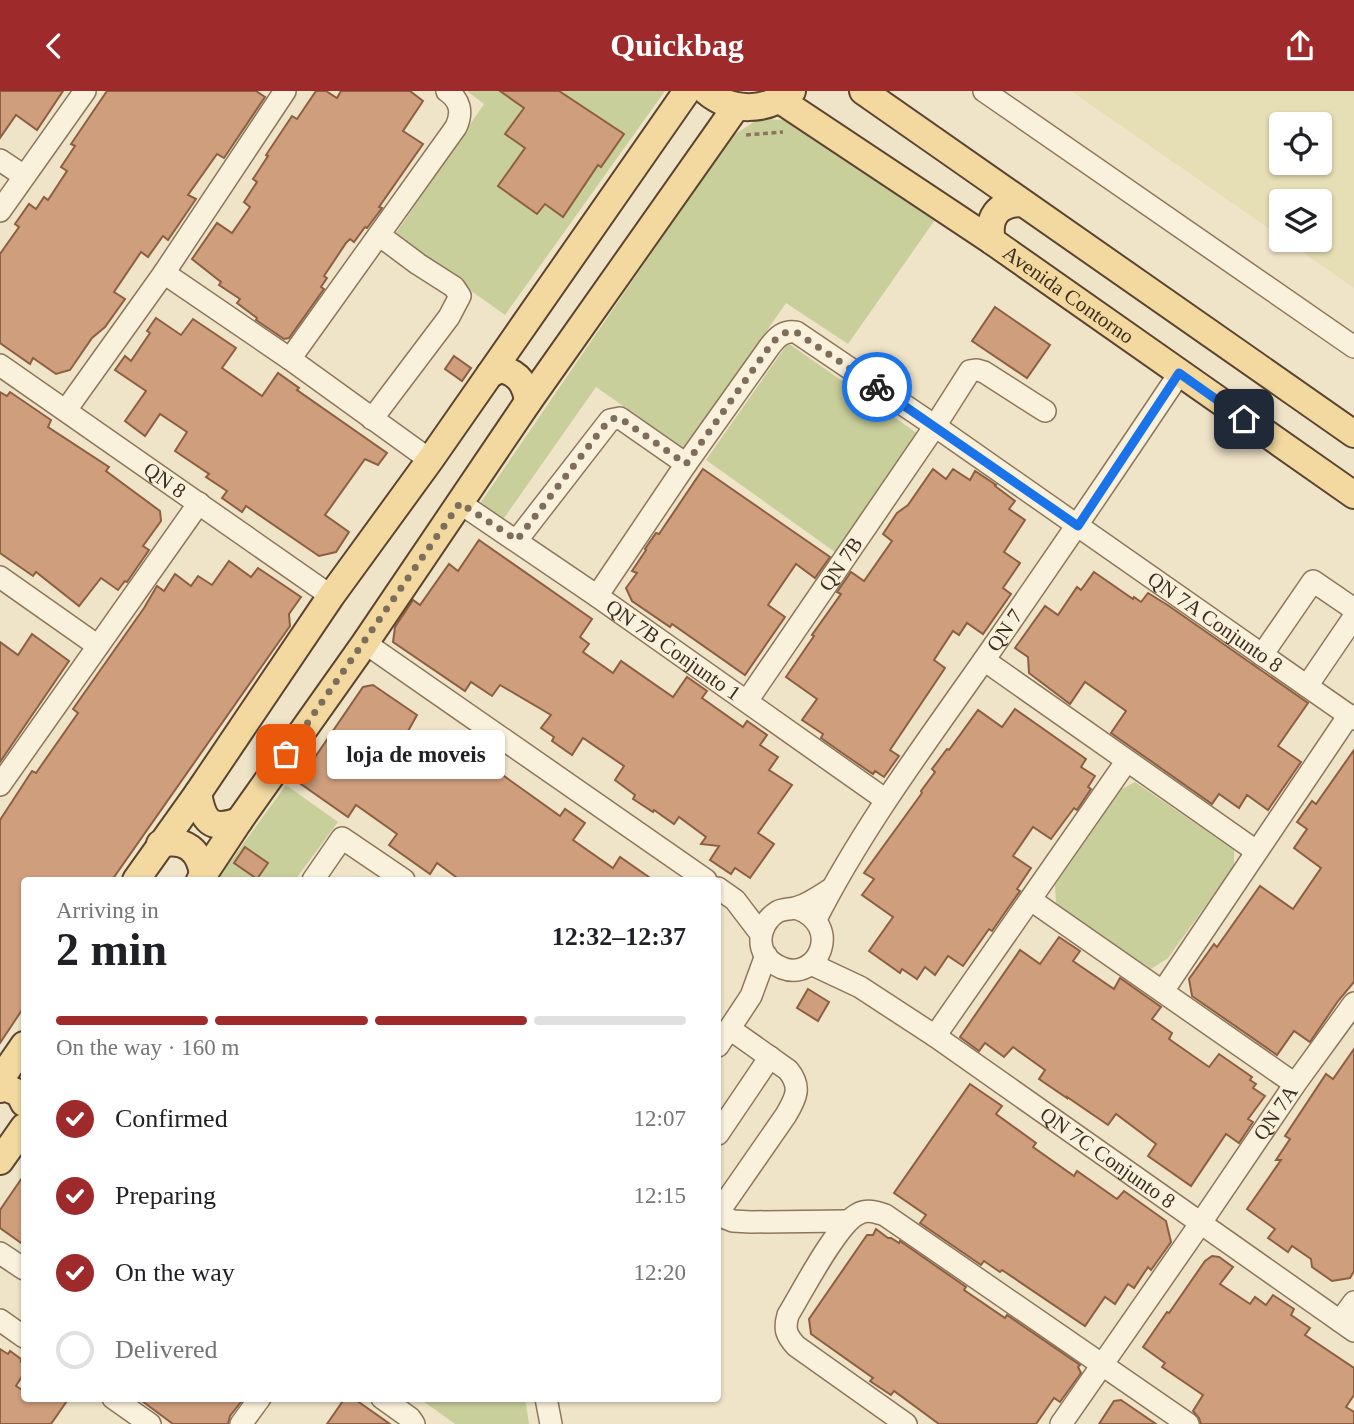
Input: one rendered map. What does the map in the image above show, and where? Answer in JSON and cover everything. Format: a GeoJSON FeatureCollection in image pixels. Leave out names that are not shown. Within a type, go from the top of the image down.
{"type":"FeatureCollection","features":[{"type":"Feature","properties":{"kind":"main road"},"geometry":{"type":"LineString","coordinates":[[138,877],[331,596],[430,460],[687,91]]}},
{"type":"Feature","properties":{"kind":"main road"},"geometry":{"type":"LineString","coordinates":[[706,91],[724,103],[751,108],[766,106],[786,95]]}},
{"type":"Feature","properties":{"kind":"main road"},"geometry":{"type":"LineString","coordinates":[[863,91],[1354,434]]}},
{"type":"Feature","properties":{"kind":"main road","name":"Avenida Contorno"},"geometry":{"type":"LineString","coordinates":[[786,95],[1354,495]]}},
{"type":"Feature","properties":{"kind":"main road"},"geometry":{"type":"LineString","coordinates":[[202,877],[528,403],[736,107]]}},
{"type":"Feature","properties":{"kind":"main road"},"geometry":{"type":"LineString","coordinates":[[992,241],[990,222],[998,211],[1007,204],[1022,203]]}},
{"type":"Feature","properties":{"kind":"main road"},"geometry":{"type":"LineString","coordinates":[[490,374],[501,369],[516,375],[523,382],[528,403]]}},
{"type":"Feature","properties":{"kind":"main road"},"geometry":{"type":"LineString","coordinates":[[198,793],[206,819],[219,826],[239,821]]}},
{"type":"Feature","properties":{"kind":"main road"},"geometry":{"type":"LineString","coordinates":[[160,844],[181,842],[190,849],[201,863],[201,877]]}},
{"type":"Feature","properties":{"kind":"main road"},"geometry":{"type":"LineString","coordinates":[[0,1080],[21,1055]]}},
{"type":"Feature","properties":{"kind":"main road"},"geometry":{"type":"LineString","coordinates":[[0,1089],[4,1087],[19,1093],[21,1097]]}},
{"type":"Feature","properties":{"kind":"main road"},"geometry":{"type":"LineString","coordinates":[[0,1161],[21,1131]]}},
{"type":"Feature","properties":{"kind":"street"},"geometry":{"type":"LineString","coordinates":[[0,211],[85,91]]}},
{"type":"Feature","properties":{"kind":"street"},"geometry":{"type":"LineString","coordinates":[[66,410],[164,273],[285,91]]}},
{"type":"Feature","properties":{"kind":"street"},"geometry":{"type":"LineString","coordinates":[[290,359],[456,127],[461,111],[458,101],[447,91]]}},
{"type":"Feature","properties":{"kind":"street"},"geometry":{"type":"LineString","coordinates":[[984,91],[1354,347]]}},
{"type":"Feature","properties":{"kind":"street"},"geometry":{"type":"LineString","coordinates":[[0,160],[24,176]]}},
{"type":"Feature","properties":{"kind":"street"},"geometry":{"type":"LineString","coordinates":[[372,419],[449,317],[460,296],[454,287],[379,235]]}},
{"type":"Feature","properties":{"kind":"street"},"geometry":{"type":"LineString","coordinates":[[164,273],[290,359],[430,460]]}},
{"type":"Feature","properties":{"kind":"street","name":"QN 7A Conjunto 8"},"geometry":{"type":"LineString","coordinates":[[686,464],[776,338],[789,331],[796,332],[1351,717]]}},
{"type":"Feature","properties":{"kind":"street","name":"QN 8"},"geometry":{"type":"LineString","coordinates":[[0,365],[331,596]]}},
{"type":"Feature","properties":{"kind":"street","name":"QN 7B"},"geometry":{"type":"LineString","coordinates":[[747,701],[970,371],[984,372],[1045,411]]}},
{"type":"Feature","properties":{"kind":"street","name":"QN 7"},"geometry":{"type":"LineString","coordinates":[[816,919],[831,889],[886,800],[1078,526],[1179,373]]}},
{"type":"Feature","properties":{"kind":"street"},"geometry":{"type":"LineString","coordinates":[[517,540],[610,420],[620,418],[686,464],[597,596]]}},
{"type":"Feature","properties":{"kind":"street"},"geometry":{"type":"LineString","coordinates":[[2,777],[199,503]]}},
{"type":"Feature","properties":{"kind":"street","name":"QN 7B Conjunto 1"},"geometry":{"type":"LineString","coordinates":[[460,503],[517,540],[886,800]]}},
{"type":"Feature","properties":{"kind":"street"},"geometry":{"type":"LineString","coordinates":[[0,577],[98,646]]}},
{"type":"Feature","properties":{"kind":"street"},"geometry":{"type":"LineString","coordinates":[[1262,655],[1313,581],[1354,609]]}},
{"type":"Feature","properties":{"kind":"street"},"geometry":{"type":"LineString","coordinates":[[1307,686],[1354,617]]}},
{"type":"Feature","properties":{"kind":"street"},"geometry":{"type":"LineString","coordinates":[[365,643],[702,877]]}},
{"type":"Feature","properties":{"kind":"street"},"geometry":{"type":"LineString","coordinates":[[984,660],[1256,851]]}},
{"type":"Feature","properties":{"kind":"street"},"geometry":{"type":"LineString","coordinates":[[1163,991],[1256,851],[1351,717]]}},
{"type":"Feature","properties":{"kind":"street"},"geometry":{"type":"LineString","coordinates":[[934,1036],[1126,762]]}},
{"type":"Feature","properties":{"kind":"street"},"geometry":{"type":"LineString","coordinates":[[315,877],[342,838],[400,877]]}},
{"type":"Feature","properties":{"kind":"street","name":"QN 7"},"geometry":{"type":"LineString","coordinates":[[787,910],[831,889]]}},
{"type":"Feature","properties":{"kind":"street"},"geometry":{"type":"LineString","coordinates":[[726,894],[787,910],[807,912],[816,919],[823,941],[820,953],[811,964],[799,969],[786,970],[774,965],[761,945],[761,934],[767,921],[787,910]]}},
{"type":"Feature","properties":{"kind":"street"},"geometry":{"type":"LineString","coordinates":[[726,894],[761,934]]}},
{"type":"Feature","properties":{"kind":"street"},"geometry":{"type":"LineString","coordinates":[[1031,900],[1295,1084]]}},
{"type":"Feature","properties":{"kind":"street","name":"QN 7C Conjunto 8"},"geometry":{"type":"LineString","coordinates":[[823,941],[859,987]]}},
{"type":"Feature","properties":{"kind":"street"},"geometry":{"type":"LineString","coordinates":[[721,1210],[786,1115],[797,1090],[796,1079],[788,1070],[770,1057],[724,1037],[751,996],[765,955]]}},
{"type":"Feature","properties":{"kind":"street","name":"QN 7C Conjunto 8"},"geometry":{"type":"LineString","coordinates":[[811,964],[859,987],[934,1036],[1347,1326]]}},
{"type":"Feature","properties":{"kind":"street"},"geometry":{"type":"LineString","coordinates":[[751,996],[786,970]]}},
{"type":"Feature","properties":{"kind":"street","name":"QN 7A"},"geometry":{"type":"LineString","coordinates":[[1060,1424],[1354,1003]]}},
{"type":"Feature","properties":{"kind":"street"},"geometry":{"type":"LineString","coordinates":[[721,1130],[770,1057]]}},
{"type":"Feature","properties":{"kind":"street"},"geometry":{"type":"LineString","coordinates":[[906,1424],[796,1346],[788,1338],[784,1327],[788,1315],[837,1234],[847,1221],[859,1213],[872,1211],[885,1215],[1188,1424]]}},
{"type":"Feature","properties":{"kind":"street"},"geometry":{"type":"LineString","coordinates":[[721,1215],[733,1221],[751,1222],[847,1221]]}},
{"type":"Feature","properties":{"kind":"street"},"geometry":{"type":"LineString","coordinates":[[1347,1326],[1354,1302]]}},
{"type":"Feature","properties":{"kind":"street"},"geometry":{"type":"LineString","coordinates":[[0,1320],[21,1335]]}},
{"type":"Feature","properties":{"kind":"street"},"geometry":{"type":"LineString","coordinates":[[119,1402],[150,1424]]}},
{"type":"Feature","properties":{"kind":"street"},"geometry":{"type":"LineString","coordinates":[[241,1424],[257,1402]]}},
{"type":"Feature","properties":{"kind":"street"},"geometry":{"type":"LineString","coordinates":[[388,1402],[414,1424]]}},
{"type":"Feature","properties":{"kind":"street"},"geometry":{"type":"LineString","coordinates":[[547,1402],[551,1424]]}},
{"type":"Feature","properties":{"kind":"shaded area"},"geometry":{"type":"Polygon","coordinates":[[[1071,91],[1354,91],[1354,288],[1302,252],[1332,252],[1332,189],[1269,189],[1269,229],[1071,91]]]}},
{"type":"Feature","properties":{"kind":"green space"},"geometry":{"type":"Polygon","coordinates":[[[467,91],[665,91],[505,315],[394,236],[484,104],[467,91]]]}},
{"type":"Feature","properties":{"kind":"green space"},"geometry":{"type":"Polygon","coordinates":[[[758,119],[789,120],[937,217],[848,344],[786,303],[685,449],[596,387],[502,521],[481,502],[731,137],[758,119]]]}},
{"type":"Feature","properties":{"kind":"green space"},"geometry":{"type":"Polygon","coordinates":[[[788,343],[918,434],[835,552],[706,460],[788,343]]]}},
{"type":"Feature","properties":{"kind":"green space"},"geometry":{"type":"Polygon","coordinates":[[[1135,782],[1234,850],[1234,866],[1168,958],[1151,969],[1056,904],[1055,885],[1120,790],[1135,782]]]}},
{"type":"Feature","properties":{"kind":"green space"},"geometry":{"type":"Polygon","coordinates":[[[286,785],[338,822],[297,877],[219,877],[286,785]]]}},
{"type":"Feature","properties":{"kind":"green space"},"geometry":{"type":"Polygon","coordinates":[[[425,1402],[526,1402],[529,1424],[455,1424],[425,1402]]]}},
{"type":"Feature","properties":{"kind":"building"},"geometry":{"type":"Polygon","coordinates":[[[0,91],[63,91],[37,130],[16,115],[0,138],[0,91]]]}},
{"type":"Feature","properties":{"kind":"building"},"geometry":{"type":"Polygon","coordinates":[[[107,91],[256,91],[265,97],[224,158],[217,154],[188,195],[196,199],[168,240],[163,236],[148,257],[141,252],[114,292],[125,299],[105,327],[92,338],[70,370],[56,374],[33,358],[30,364],[0,343],[0,254],[19,227],[15,224],[29,204],[36,209],[44,197],[48,200],[67,171],[61,167],[75,146],[71,144],[107,91]]]}},
{"type":"Feature","properties":{"kind":"building"},"geometry":{"type":"Polygon","coordinates":[[[316,91],[326,91],[337,98],[341,91],[410,91],[423,101],[403,131],[423,144],[367,228],[365,227],[354,242],[350,239],[346,243],[324,276],[327,278],[321,287],[324,289],[289,338],[284,339],[256,320],[257,318],[237,303],[240,299],[219,285],[221,282],[192,259],[217,223],[232,233],[250,207],[244,202],[257,182],[253,179],[268,156],[266,155],[292,116],[297,119],[316,91]]]}},
{"type":"Feature","properties":{"kind":"building"},"geometry":{"type":"Polygon","coordinates":[[[500,91],[559,91],[624,134],[601,167],[598,165],[563,217],[545,204],[537,214],[498,186],[525,148],[505,134],[524,108],[500,91]]]}},
{"type":"Feature","properties":{"kind":"building"},"geometry":{"type":"Polygon","coordinates":[[[995,307],[1050,345],[1027,378],[972,341],[995,307]]]}},
{"type":"Feature","properties":{"kind":"building"},"geometry":{"type":"Polygon","coordinates":[[[156,318],[181,335],[193,319],[236,348],[222,368],[262,396],[278,373],[299,388],[297,390],[387,453],[378,465],[365,459],[325,515],[349,532],[336,552],[319,556],[246,506],[242,512],[222,498],[227,491],[206,477],[209,474],[175,451],[187,432],[160,414],[145,436],[125,421],[146,391],[115,370],[125,356],[131,361],[150,333],[147,331],[156,318]]]}},
{"type":"Feature","properties":{"kind":"building"},"geometry":{"type":"Polygon","coordinates":[[[454,356],[471,368],[462,381],[445,369],[454,356]]]}},
{"type":"Feature","properties":{"kind":"building"},"geometry":{"type":"Polygon","coordinates":[[[0,392],[7,396],[10,392],[51,420],[48,427],[109,467],[106,471],[160,511],[161,521],[143,546],[149,550],[127,582],[118,590],[101,578],[79,606],[36,572],[33,576],[0,553],[0,392]]]}},
{"type":"Feature","properties":{"kind":"building"},"geometry":{"type":"Polygon","coordinates":[[[703,469],[830,557],[815,578],[796,564],[768,605],[785,617],[745,675],[672,624],[670,627],[632,601],[626,588],[637,573],[632,571],[645,549],[656,533],[659,534],[703,469]]]}},
{"type":"Feature","properties":{"kind":"building"},"geometry":{"type":"Polygon","coordinates":[[[933,469],[946,479],[953,469],[970,480],[975,471],[1015,501],[1009,509],[1025,520],[1004,552],[1020,563],[1003,588],[1011,594],[983,634],[967,623],[959,635],[953,631],[934,660],[945,668],[890,750],[899,756],[884,777],[875,771],[873,774],[848,757],[821,738],[823,734],[802,720],[817,699],[786,677],[841,594],[837,592],[851,572],[864,581],[892,541],[883,534],[897,513],[908,505],[933,469]]]}},
{"type":"Feature","properties":{"kind":"building"},"geometry":{"type":"Polygon","coordinates":[[[479,540],[592,619],[580,637],[589,644],[583,652],[613,673],[621,661],[673,697],[687,677],[707,691],[702,698],[743,727],[747,721],[767,735],[760,745],[778,757],[769,770],[792,785],[758,833],[774,844],[750,878],[735,868],[731,874],[710,860],[719,846],[701,844],[706,837],[679,817],[674,824],[633,799],[635,795],[615,780],[624,766],[583,738],[572,755],[552,741],[554,737],[541,728],[551,715],[500,685],[492,696],[471,682],[465,691],[393,642],[395,627],[413,600],[420,605],[449,564],[458,571],[479,540]]]}},
{"type":"Feature","properties":{"kind":"building"},"geometry":{"type":"Polygon","coordinates":[[[229,561],[251,577],[258,568],[301,597],[289,614],[290,626],[114,877],[21,877],[21,1012],[0,1043],[0,820],[32,771],[36,773],[78,713],[73,709],[157,586],[164,591],[175,574],[191,586],[198,576],[212,585],[229,561]]]}},
{"type":"Feature","properties":{"kind":"building"},"geometry":{"type":"Polygon","coordinates":[[[1094,572],[1133,599],[1134,597],[1141,602],[1148,593],[1308,703],[1278,746],[1301,762],[1268,810],[1247,795],[1239,808],[1219,794],[1212,804],[1111,733],[1126,711],[1085,682],[1070,704],[1029,673],[1028,657],[1015,648],[1045,606],[1058,615],[1077,587],[1081,590],[1094,572]]]}},
{"type":"Feature","properties":{"kind":"building"},"geometry":{"type":"Polygon","coordinates":[[[32,634],[69,661],[0,762],[0,642],[18,655],[32,634]]]}},
{"type":"Feature","properties":{"kind":"building"},"geometry":{"type":"Polygon","coordinates":[[[373,685],[417,715],[407,733],[456,769],[469,751],[560,816],[565,809],[585,823],[573,840],[613,868],[620,857],[649,877],[456,877],[437,863],[430,874],[389,845],[397,834],[356,805],[348,817],[298,782],[363,687],[373,685]]]}},
{"type":"Feature","properties":{"kind":"building"},"geometry":{"type":"Polygon","coordinates":[[[1015,709],[1086,759],[1081,767],[1095,776],[1088,787],[1091,789],[1077,810],[1074,808],[1051,839],[1033,827],[1013,856],[1031,868],[1017,889],[1020,891],[963,966],[948,956],[935,975],[925,967],[917,979],[902,969],[900,973],[869,951],[893,917],[862,895],[874,879],[864,873],[922,793],[935,772],[932,769],[978,710],[1002,727],[1015,709]]]}},
{"type":"Feature","properties":{"kind":"building"},"geometry":{"type":"Polygon","coordinates":[[[1354,750],[1354,982],[1310,1042],[1294,1031],[1277,1055],[1192,996],[1189,979],[1214,944],[1217,947],[1260,886],[1293,909],[1321,868],[1294,848],[1307,829],[1297,822],[1312,801],[1316,804],[1354,750]]]}},
{"type":"Feature","properties":{"kind":"building"},"geometry":{"type":"Polygon","coordinates":[[[245,847],[268,863],[258,877],[254,877],[234,863],[245,847]]]}},
{"type":"Feature","properties":{"kind":"building"},"geometry":{"type":"Polygon","coordinates":[[[1059,937],[1080,951],[1073,961],[1114,989],[1120,978],[1161,1007],[1152,1019],[1172,1033],[1169,1039],[1209,1067],[1219,1054],[1252,1077],[1250,1080],[1256,1084],[1253,1088],[1265,1096],[1248,1119],[1253,1122],[1239,1143],[1226,1134],[1191,1186],[1148,1156],[1156,1144],[1116,1114],[1108,1125],[1067,1098],[1039,1079],[1045,1070],[1013,1047],[1004,1057],[985,1043],[979,1051],[960,1037],[1020,950],[1040,964],[1059,937]]]}},
{"type":"Feature","properties":{"kind":"building"},"geometry":{"type":"Polygon","coordinates":[[[808,989],[829,1002],[818,1021],[797,1008],[808,989]]]}},
{"type":"Feature","properties":{"kind":"building"},"geometry":{"type":"Polygon","coordinates":[[[1354,1049],[1354,1271],[1350,1278],[1332,1281],[1312,1267],[1311,1259],[1292,1246],[1288,1252],[1268,1238],[1275,1229],[1247,1209],[1281,1160],[1276,1160],[1290,1139],[1285,1136],[1326,1074],[1333,1079],[1354,1049]]]}},
{"type":"Feature","properties":{"kind":"building"},"geometry":{"type":"Polygon","coordinates":[[[970,1084],[1002,1106],[996,1114],[1036,1143],[1033,1147],[1074,1176],[1077,1171],[1117,1199],[1124,1191],[1166,1221],[1171,1242],[1151,1270],[1148,1267],[1134,1288],[1128,1284],[1115,1304],[1105,1297],[1085,1326],[1002,1270],[1000,1272],[984,1261],[981,1265],[920,1223],[926,1215],[894,1193],[970,1084]]]}},
{"type":"Feature","properties":{"kind":"building"},"geometry":{"type":"Polygon","coordinates":[[[21,1179],[21,1243],[0,1228],[0,1210],[21,1179]]]}},
{"type":"Feature","properties":{"kind":"building"},"geometry":{"type":"Polygon","coordinates":[[[876,1229],[888,1238],[899,1243],[900,1241],[966,1287],[964,1290],[1005,1318],[1007,1315],[1080,1365],[1078,1367],[1081,1373],[1060,1402],[1054,1398],[1036,1424],[939,1424],[894,1391],[891,1395],[870,1381],[873,1378],[811,1334],[809,1319],[867,1235],[873,1235],[876,1229]]]}},
{"type":"Feature","properties":{"kind":"building"},"geometry":{"type":"Polygon","coordinates":[[[1212,1256],[1219,1257],[1233,1267],[1220,1284],[1250,1304],[1255,1297],[1266,1305],[1273,1295],[1294,1309],[1291,1315],[1310,1328],[1305,1335],[1354,1368],[1354,1395],[1346,1407],[1354,1412],[1354,1424],[1201,1424],[1193,1411],[1203,1395],[1162,1367],[1165,1363],[1143,1347],[1205,1261],[1212,1256]]]}},
{"type":"Feature","properties":{"kind":"building"},"geometry":{"type":"Polygon","coordinates":[[[0,1349],[8,1354],[10,1351],[21,1359],[21,1378],[16,1386],[21,1389],[21,1402],[66,1402],[51,1424],[0,1424],[0,1349]]]}},
{"type":"Feature","properties":{"kind":"building"},"geometry":{"type":"Polygon","coordinates":[[[1121,1400],[1156,1424],[1099,1424],[1114,1401],[1121,1400]]]}},
{"type":"Feature","properties":{"kind":"building"},"geometry":{"type":"Polygon","coordinates":[[[143,1402],[241,1402],[230,1416],[228,1424],[173,1424],[143,1402]]]}},
{"type":"Feature","properties":{"kind":"building"},"geometry":{"type":"Polygon","coordinates":[[[342,1402],[359,1402],[390,1424],[327,1424],[342,1402]]]}},
{"type":"Feature","properties":{"kind":"way so far"},"geometry":{"type":"LineString","coordinates":[[286,754],[460,503],[517,540],[601,430],[610,420],[617,418],[686,464],[776,338],[789,331],[796,332],[877,387]]}},
{"type":"Feature","properties":{"kind":"place","name":"loja de moveis"},"geometry":{"type":"Point","coordinates":[286,754]}},
{"type":"Feature","properties":{"kind":"route"},"geometry":{"type":"LineString","coordinates":[[877,387],[1078,526],[1179,373],[1244,419]]}}]}
